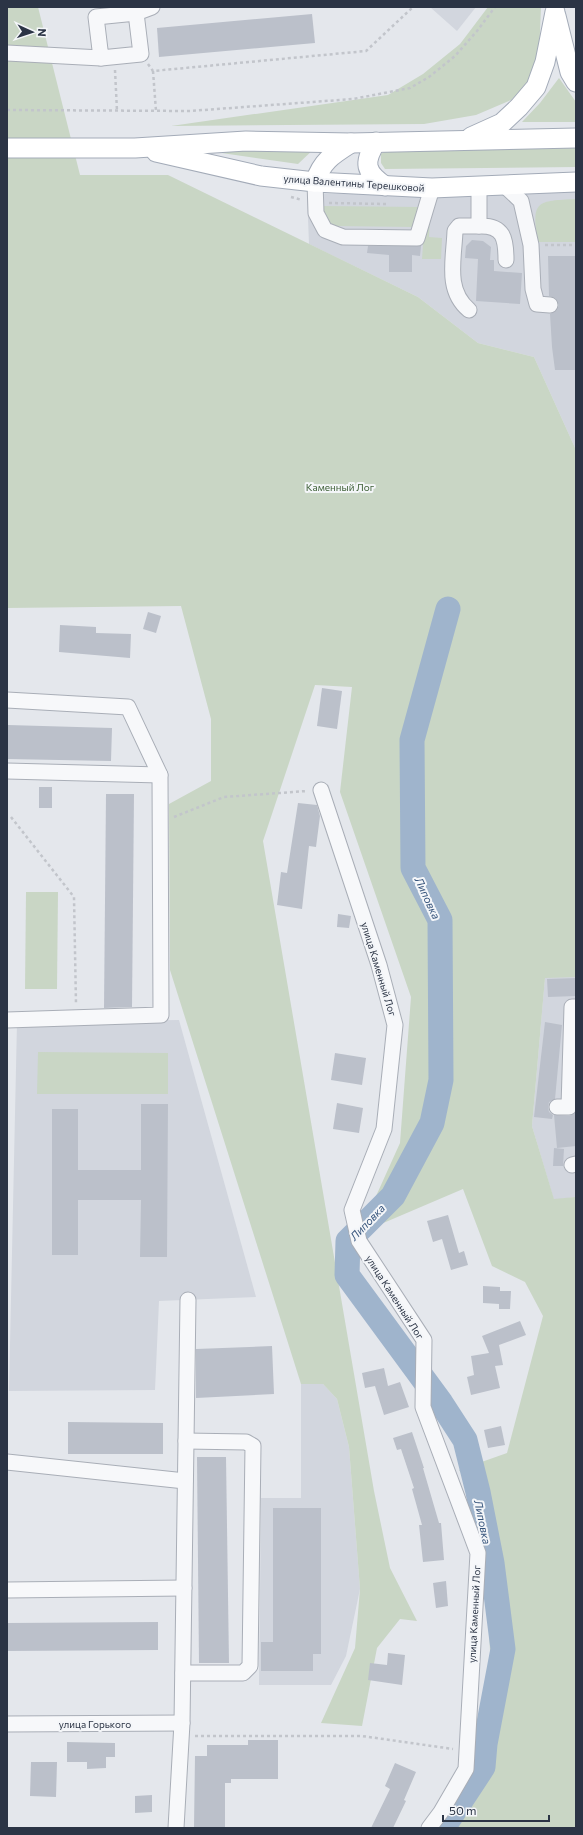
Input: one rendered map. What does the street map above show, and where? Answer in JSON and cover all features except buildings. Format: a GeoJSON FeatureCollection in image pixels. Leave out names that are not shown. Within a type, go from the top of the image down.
{"type":"FeatureCollection","features":[{"type":"Feature","properties":{"kind":"main road"},"geometry":{"type":"LineString","coordinates":[[555,10],[570,72],[576,82]]}},
{"type":"Feature","properties":{"kind":"main road"},"geometry":{"type":"LineString","coordinates":[[465,140],[502,123],[519,107],[536,87],[544,62],[555,10]]}},
{"type":"Feature","properties":{"kind":"main road","name":"улица Валентины Терешковой"},"geometry":{"type":"LineString","coordinates":[[7,148],[128,148],[246,140],[351,143],[576,138]]}},
{"type":"Feature","properties":{"kind":"main road"},"geometry":{"type":"LineString","coordinates":[[376,142],[369,153],[367,161],[368,169],[374,178],[385,186]]}},
{"type":"Feature","properties":{"kind":"main road"},"geometry":{"type":"LineString","coordinates":[[315,182],[319,169],[330,156],[351,143]]}},
{"type":"Feature","properties":{"kind":"main road","name":"улица Валентины Терешковой"},"geometry":{"type":"LineString","coordinates":[[128,148],[261,176],[315,182],[432,188],[576,182]]}},
{"type":"Feature","properties":{"kind":"street"},"geometry":{"type":"LineString","coordinates":[[7,53],[108,58],[141,54],[147,9],[96,17],[108,58]]}},
{"type":"Feature","properties":{"kind":"street"},"geometry":{"type":"LineString","coordinates":[[315,182],[316,213],[325,230],[343,237],[417,238],[432,188]]}},
{"type":"Feature","properties":{"kind":"street"},"geometry":{"type":"LineString","coordinates":[[504,185],[521,201],[531,245],[533,289],[537,304],[550,304]]}},
{"type":"Feature","properties":{"kind":"street"},"geometry":{"type":"LineString","coordinates":[[479,186],[479,226]]}},
{"type":"Feature","properties":{"kind":"street"},"geometry":{"type":"LineString","coordinates":[[469,310],[461,304],[455,294],[452,283],[455,231],[459,226],[491,225],[500,232],[506,243],[506,260]]}},
{"type":"Feature","properties":{"kind":"street"},"geometry":{"type":"LineString","coordinates":[[7,700],[128,707],[160,774],[161,1015],[7,1020]]}},
{"type":"Feature","properties":{"kind":"street"},"geometry":{"type":"LineString","coordinates":[[7,771],[160,774]]}},
{"type":"Feature","properties":{"kind":"street","name":"улица Каменный Лог"},"geometry":{"type":"LineString","coordinates":[[322,790],[379,965],[395,1025],[384,1129],[352,1210],[359,1241],[424,1340],[423,1407],[478,1553],[466,1769],[441,1812],[429,1828]]}},
{"type":"Feature","properties":{"kind":"street"},"geometry":{"type":"LineString","coordinates":[[567,1107],[572,1007],[576,1007]]}},
{"type":"Feature","properties":{"kind":"street"},"geometry":{"type":"LineString","coordinates":[[176,1828],[182,1723],[188,1300]]}},
{"type":"Feature","properties":{"kind":"street"},"geometry":{"type":"LineString","coordinates":[[183,1673],[243,1672],[250,1666],[251,1618],[252,1446],[246,1442],[186,1441]]}},
{"type":"Feature","properties":{"kind":"street"},"geometry":{"type":"LineString","coordinates":[[7,1462],[186,1481]]}},
{"type":"Feature","properties":{"kind":"street"},"geometry":{"type":"LineString","coordinates":[[7,1590],[184,1588]]}},
{"type":"Feature","properties":{"kind":"street","name":"улица Горького"},"geometry":{"type":"LineString","coordinates":[[7,1724],[182,1723]]}},
{"type":"Feature","properties":{"kind":"path"},"geometry":{"type":"LineString","coordinates":[[153,70],[366,51],[413,7]]}},
{"type":"Feature","properties":{"kind":"path"},"geometry":{"type":"LineString","coordinates":[[7,110],[190,111],[353,99],[410,88],[429,77],[454,56],[477,31],[495,7]]}},
{"type":"Feature","properties":{"kind":"path"},"geometry":{"type":"LineString","coordinates":[[141,54],[153,70],[156,111]]}},
{"type":"Feature","properties":{"kind":"path"},"geometry":{"type":"LineString","coordinates":[[108,58],[117,111]]}},
{"type":"Feature","properties":{"kind":"path"},"geometry":{"type":"LineString","coordinates":[[553,245],[576,245]]}},
{"type":"Feature","properties":{"kind":"path"},"geometry":{"type":"LineString","coordinates":[[160,820],[173,818],[224,797],[322,790]]}},
{"type":"Feature","properties":{"kind":"path"},"geometry":{"type":"LineString","coordinates":[[11,817],[74,897],[76,1005]]}},
{"type":"Feature","properties":{"kind":"path"},"geometry":{"type":"LineString","coordinates":[[212,1736],[362,1736],[467,1752]]}},
{"type":"Feature","properties":{"kind":"shaded area"},"geometry":{"type":"Polygon","coordinates":[[[430,7],[476,7],[457,31],[430,7]]]}},
{"type":"Feature","properties":{"kind":"shaded area"},"geometry":{"type":"Polygon","coordinates":[[[576,190],[576,450],[534,357],[478,343],[418,297],[309,244],[307,193],[429,196],[576,190]]]}},
{"type":"Feature","properties":{"kind":"shaded area"},"geometry":{"type":"Polygon","coordinates":[[[545,977],[576,977],[576,1200],[575,1197],[554,1200],[532,1126],[545,977]]]}},
{"type":"Feature","properties":{"kind":"shaded area"},"geometry":{"type":"Polygon","coordinates":[[[179,1020],[256,1297],[159,1301],[155,1390],[9,1391],[17,1022],[179,1020]]]}},
{"type":"Feature","properties":{"kind":"shaded area"},"geometry":{"type":"Polygon","coordinates":[[[301,1384],[323,1384],[337,1399],[349,1447],[360,1589],[346,1656],[331,1685],[259,1685],[261,1498],[301,1498],[301,1384]]]}},
{"type":"Feature","properties":{"kind":"green space","name":"Каменный Лог"},"geometry":{"type":"Polygon","coordinates":[[[7,7],[38,7],[80,175],[168,175],[418,297],[478,343],[534,357],[576,450],[576,977],[545,978],[532,1126],[554,1199],[575,1197],[576,1200],[576,1828],[431,1828],[494,1737],[483,1501],[459,1470],[507,1453],[543,1316],[525,1282],[492,1266],[463,1189],[381,1224],[367,1216],[400,1143],[411,997],[340,792],[352,687],[315,685],[263,841],[374,1491],[390,1568],[417,1621],[400,1619],[377,1648],[362,1726],[321,1723],[355,1648],[360,1589],[349,1447],[337,1399],[323,1384],[301,1384],[170,970],[169,804],[211,781],[211,719],[181,606],[7,608],[7,7]]]}},
{"type":"Feature","properties":{"kind":"green space"},"geometry":{"type":"Polygon","coordinates":[[[488,7],[541,7],[539,56],[527,85],[511,100],[476,115],[424,124],[171,126],[388,95],[423,74],[460,44],[488,7]]]}},
{"type":"Feature","properties":{"kind":"green space"},"geometry":{"type":"Polygon","coordinates":[[[559,78],[576,102],[576,122],[522,122],[540,103],[559,78]]]}},
{"type":"Feature","properties":{"kind":"green space"},"geometry":{"type":"Polygon","coordinates":[[[317,146],[298,164],[201,150],[317,146]]]}},
{"type":"Feature","properties":{"kind":"green space"},"geometry":{"type":"Polygon","coordinates":[[[576,148],[576,167],[385,169],[381,163],[381,154],[387,150],[576,148]]]}},
{"type":"Feature","properties":{"kind":"green space"},"geometry":{"type":"Polygon","coordinates":[[[576,199],[576,242],[538,242],[536,218],[537,210],[540,206],[545,202],[576,199]]]}},
{"type":"Feature","properties":{"kind":"green space"},"geometry":{"type":"Polygon","coordinates":[[[321,206],[421,207],[415,227],[331,226],[321,206]]]}},
{"type":"Feature","properties":{"kind":"green space"},"geometry":{"type":"Polygon","coordinates":[[[430,217],[429,237],[442,238],[441,259],[422,259],[424,231],[430,217]]]}},
{"type":"Feature","properties":{"kind":"green space"},"geometry":{"type":"Polygon","coordinates":[[[26,892],[58,892],[57,989],[25,989],[26,892]]]}},
{"type":"Feature","properties":{"kind":"green space"},"geometry":{"type":"Polygon","coordinates":[[[38,1052],[168,1053],[168,1094],[37,1094],[38,1052]]]}},
{"type":"Feature","properties":{"kind":"waterway","name":"Липовка"},"geometry":{"type":"LineString","coordinates":[[443,1828],[483,1767],[485,1744],[503,1649],[492,1563],[478,1492],[465,1440],[441,1403],[347,1275],[348,1241],[393,1196],[432,1123],[441,1080],[440,920],[413,868],[412,740],[448,609]]}}]}
